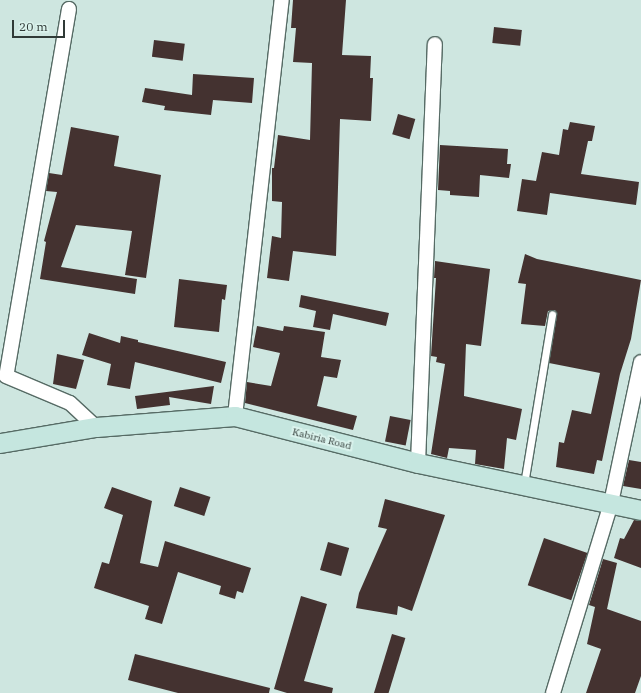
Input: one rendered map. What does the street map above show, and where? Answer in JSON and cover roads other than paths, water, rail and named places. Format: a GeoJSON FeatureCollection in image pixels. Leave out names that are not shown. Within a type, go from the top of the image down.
{"type":"FeatureCollection","features":[{"type":"Feature","properties":{"kind":"main road","name":"Kabiria Road"},"geometry":{"type":"LineString","coordinates":[[0,443],[96,427],[235,416],[418,463],[524,484],[641,510]]}},
{"type":"Feature","properties":{"kind":"street"},"geometry":{"type":"LineString","coordinates":[[235,416],[282,0]]}},
{"type":"Feature","properties":{"kind":"street"},"geometry":{"type":"LineString","coordinates":[[69,9],[3,375],[70,403],[96,427]]}},
{"type":"Feature","properties":{"kind":"street"},"geometry":{"type":"LineString","coordinates":[[418,463],[435,44]]}},
{"type":"Feature","properties":{"kind":"street"},"geometry":{"type":"LineString","coordinates":[[553,693],[611,503],[641,362]]}},
{"type":"Feature","properties":{"kind":"lane"},"geometry":{"type":"LineString","coordinates":[[524,484],[552,314]]}}]}
